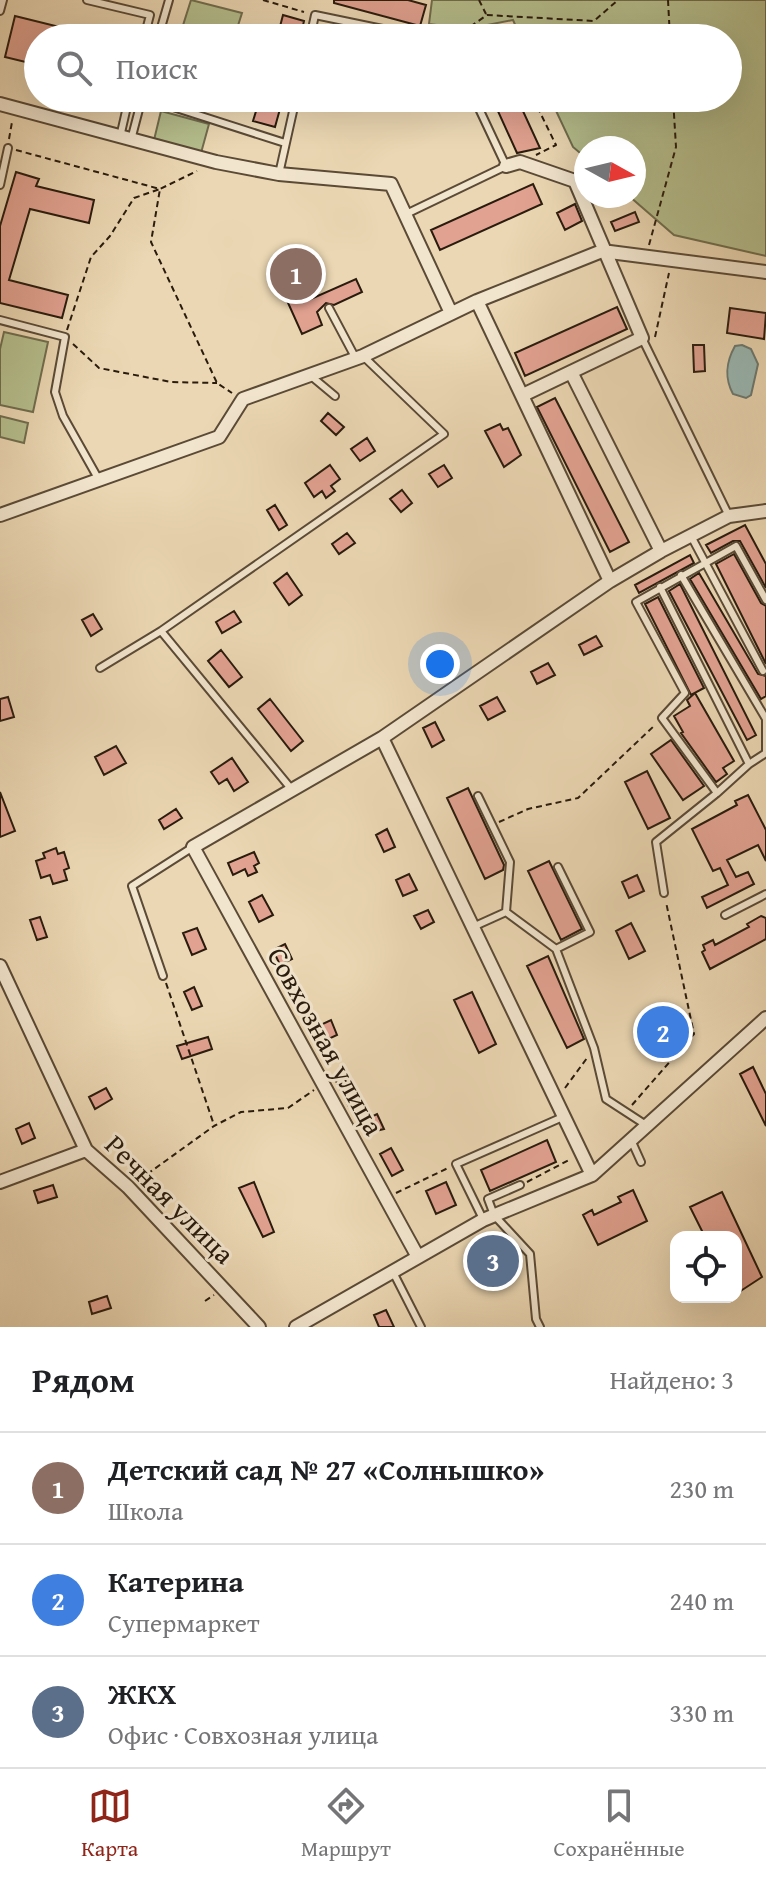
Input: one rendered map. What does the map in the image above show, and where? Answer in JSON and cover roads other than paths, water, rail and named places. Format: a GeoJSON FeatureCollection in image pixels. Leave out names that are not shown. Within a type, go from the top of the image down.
{"type":"FeatureCollection","features":[{"type":"Feature","properties":{"kind":"street"},"geometry":{"type":"LineString","coordinates":[[0,104],[24,111]]}},
{"type":"Feature","properties":{"kind":"street"},"geometry":{"type":"LineString","coordinates":[[29,112],[216,162],[279,174],[391,184],[451,313]]}},
{"type":"Feature","properties":{"kind":"street"},"geometry":{"type":"LineString","coordinates":[[506,166],[520,162],[575,181],[602,251],[642,338],[523,395]]}},
{"type":"Feature","properties":{"kind":"street"},"geometry":{"type":"LineString","coordinates":[[0,515],[219,437],[243,399],[359,356],[477,301],[602,251],[766,272]]}},
{"type":"Feature","properties":{"kind":"street"},"geometry":{"type":"LineString","coordinates":[[477,301],[610,581]]}},
{"type":"Feature","properties":{"kind":"street"},"geometry":{"type":"LineString","coordinates":[[571,372],[661,551]]}},
{"type":"Feature","properties":{"kind":"street"},"geometry":{"type":"LineString","coordinates":[[193,847],[382,738],[610,581],[661,551],[729,516],[766,511]]}},
{"type":"Feature","properties":{"kind":"street"},"geometry":{"type":"LineString","coordinates":[[382,738],[592,1175]]}},
{"type":"Feature","properties":{"kind":"street","name":"Совхозная улица"},"geometry":{"type":"LineString","coordinates":[[193,847],[418,1257]]}},
{"type":"Feature","properties":{"kind":"street","name":"Речная улица"},"geometry":{"type":"LineString","coordinates":[[0,966],[86,1150],[128,1187],[259,1327]]}},
{"type":"Feature","properties":{"kind":"street"},"geometry":{"type":"LineString","coordinates":[[296,1327],[394,1274],[489,1217],[592,1175],[766,1018]]}},
{"type":"Feature","properties":{"kind":"street"},"geometry":{"type":"LineString","coordinates":[[0,1182],[86,1150]]}},
{"type":"Feature","properties":{"kind":"lane"},"geometry":{"type":"LineString","coordinates":[[0,11],[3,0]]}},
{"type":"Feature","properties":{"kind":"lane"},"geometry":{"type":"LineString","coordinates":[[87,0],[150,15],[148,24]]}},
{"type":"Feature","properties":{"kind":"lane"},"geometry":{"type":"LineString","coordinates":[[162,24],[169,0]]}},
{"type":"Feature","properties":{"kind":"lane"},"geometry":{"type":"LineString","coordinates":[[313,24],[315,15],[358,24]]}},
{"type":"Feature","properties":{"kind":"lane"},"geometry":{"type":"LineString","coordinates":[[125,138],[128,112]]}},
{"type":"Feature","properties":{"kind":"lane"},"geometry":{"type":"LineString","coordinates":[[125,138],[137,112]]}},
{"type":"Feature","properties":{"kind":"lane"},"geometry":{"type":"LineString","coordinates":[[188,112],[285,143]]}},
{"type":"Feature","properties":{"kind":"lane"},"geometry":{"type":"LineString","coordinates":[[279,174],[293,112]]}},
{"type":"Feature","properties":{"kind":"lane"},"geometry":{"type":"LineString","coordinates":[[404,215],[506,166],[481,112]]}},
{"type":"Feature","properties":{"kind":"lane"},"geometry":{"type":"LineString","coordinates":[[0,185],[8,148]]}},
{"type":"Feature","properties":{"kind":"lane"},"geometry":{"type":"LineString","coordinates":[[100,668],[161,631],[444,434],[359,356],[329,308]]}},
{"type":"Feature","properties":{"kind":"lane"},"geometry":{"type":"LineString","coordinates":[[0,320],[65,337],[55,392],[63,416],[99,480]]}},
{"type":"Feature","properties":{"kind":"lane"},"geometry":{"type":"LineString","coordinates":[[642,338],[729,516]]}},
{"type":"Feature","properties":{"kind":"lane"},"geometry":{"type":"LineString","coordinates":[[308,374],[335,396]]}},
{"type":"Feature","properties":{"kind":"lane"},"geometry":{"type":"LineString","coordinates":[[691,536],[763,671]]}},
{"type":"Feature","properties":{"kind":"lane"},"geometry":{"type":"LineString","coordinates":[[717,793],[662,718],[685,693],[636,602],[736,546],[766,600]]}},
{"type":"Feature","properties":{"kind":"lane"},"geometry":{"type":"LineString","coordinates":[[664,893],[656,842],[766,753],[766,719],[681,575]]}},
{"type":"Feature","properties":{"kind":"lane"},"geometry":{"type":"LineString","coordinates":[[660,587],[749,764]]}},
{"type":"Feature","properties":{"kind":"lane"},"geometry":{"type":"LineString","coordinates":[[161,631],[293,791]]}},
{"type":"Feature","properties":{"kind":"lane"},"geometry":{"type":"LineString","coordinates":[[478,796],[510,862],[506,912]]}},
{"type":"Feature","properties":{"kind":"lane"},"geometry":{"type":"LineString","coordinates":[[163,976],[132,886],[193,847]]}},
{"type":"Feature","properties":{"kind":"lane"},"geometry":{"type":"LineString","coordinates":[[556,949],[590,932],[558,867]]}},
{"type":"Feature","properties":{"kind":"lane"},"geometry":{"type":"LineString","coordinates":[[725,915],[766,894]]}},
{"type":"Feature","properties":{"kind":"lane"},"geometry":{"type":"LineString","coordinates":[[475,926],[506,912]]}},
{"type":"Feature","properties":{"kind":"lane"},"geometry":{"type":"LineString","coordinates":[[506,912],[556,949],[594,1048],[606,1099],[648,1127]]}},
{"type":"Feature","properties":{"kind":"lane"},"geometry":{"type":"LineString","coordinates":[[540,1327],[536,1319],[530,1254],[489,1217],[456,1164],[565,1116]]}},
{"type":"Feature","properties":{"kind":"lane"},"geometry":{"type":"LineString","coordinates":[[632,1142],[641,1162]]}},
{"type":"Feature","properties":{"kind":"lane"},"geometry":{"type":"LineString","coordinates":[[489,1217],[488,1199],[520,1185]]}},
{"type":"Feature","properties":{"kind":"lane"},"geometry":{"type":"LineString","coordinates":[[394,1274],[421,1327]]}},
{"type":"Feature","properties":{"kind":"water"},"geometry":{"type":"Polygon","coordinates":[[[735,346],[751,349],[758,364],[751,395],[746,398],[733,394],[727,376],[732,352],[735,346]]]}},
{"type":"Feature","properties":{"kind":"place","name":"Детский сад № 27 «Солнышко»"},"geometry":{"type":"Point","coordinates":[296,274]}},
{"type":"Feature","properties":{"kind":"place","name":"Катерина"},"geometry":{"type":"Point","coordinates":[663,1032]}},
{"type":"Feature","properties":{"kind":"place","name":"ЖКХ"},"geometry":{"type":"Point","coordinates":[493,1261]}}]}
